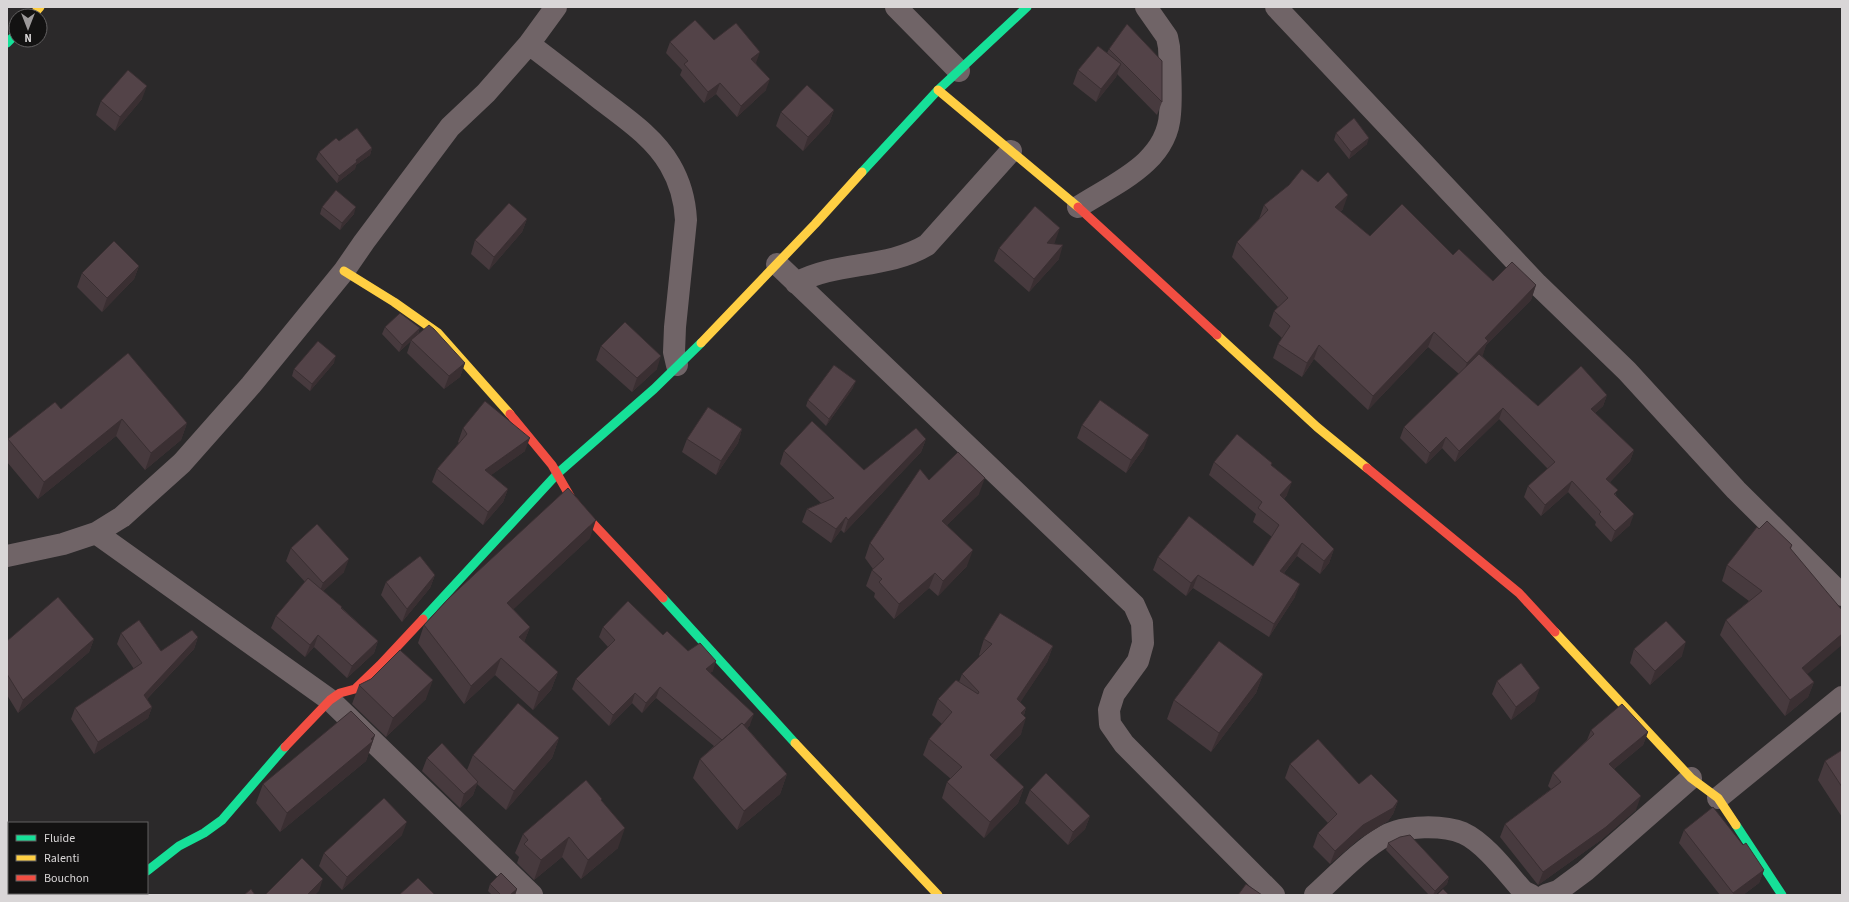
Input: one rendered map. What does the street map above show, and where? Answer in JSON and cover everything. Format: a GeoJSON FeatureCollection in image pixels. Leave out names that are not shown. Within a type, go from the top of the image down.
{"type":"FeatureCollection","features":[{"type":"Feature","properties":{"kind":"main road"},"geometry":{"type":"LineString","coordinates":[[148,870],[179,846],[204,833],[222,820],[272,760],[330,700],[340,693],[354,689],[380,665],[558,473],[654,389],[728,317],[938,90],[1027,7]]}},
{"type":"Feature","properties":{"kind":"main road"},"geometry":{"type":"LineString","coordinates":[[938,90],[1078,207],[1317,426],[1519,593],[1691,778],[1718,798],[1782,895]]}},
{"type":"Feature","properties":{"kind":"main road"},"geometry":{"type":"LineString","coordinates":[[344,271],[394,302],[438,333],[514,418],[558,473],[571,498],[585,515],[641,573],[828,780],[938,895]]}},
{"type":"Feature","properties":{"kind":"street"},"geometry":{"type":"LineString","coordinates":[[7,556],[63,544],[96,533],[122,517],[182,463],[251,384],[344,271],[450,127],[486,92],[529,44],[556,7]]}},
{"type":"Feature","properties":{"kind":"street"},"geometry":{"type":"LineString","coordinates":[[896,7],[959,71]]}},
{"type":"Feature","properties":{"kind":"street"},"geometry":{"type":"LineString","coordinates":[[1078,207],[1139,169],[1158,151],[1167,132],[1170,114],[1169,47],[1167,37],[1146,7]]}},
{"type":"Feature","properties":{"kind":"street"},"geometry":{"type":"LineString","coordinates":[[1276,7],[1532,279],[1627,371],[1736,490],[1842,595]]}},
{"type":"Feature","properties":{"kind":"street"},"geometry":{"type":"LineString","coordinates":[[529,44],[632,123],[658,148],[678,181],[685,205],[686,220],[675,327],[674,352],[677,365]]}},
{"type":"Feature","properties":{"kind":"street"},"geometry":{"type":"LineString","coordinates":[[796,283],[809,276],[823,272],[913,253],[927,245],[1011,151]]}},
{"type":"Feature","properties":{"kind":"street"},"geometry":{"type":"LineString","coordinates":[[777,264],[1134,605],[1142,623],[1143,643],[1138,660],[1114,694],[1109,710],[1110,724],[1124,744],[1274,895]]}},
{"type":"Feature","properties":{"kind":"street"},"geometry":{"type":"LineString","coordinates":[[96,533],[330,700],[532,895]]}},
{"type":"Feature","properties":{"kind":"street"},"geometry":{"type":"LineString","coordinates":[[1718,798],[1806,728],[1842,697]]}},
{"type":"Feature","properties":{"kind":"street"},"geometry":{"type":"LineString","coordinates":[[1546,895],[1558,891],[1585,871],[1691,778]]}},
{"type":"Feature","properties":{"kind":"street"},"geometry":{"type":"LineString","coordinates":[[1315,895],[1347,866],[1386,835],[1408,829],[1437,827],[1463,833],[1477,842],[1522,891],[1531,895]]}},
{"type":"Feature","properties":{"kind":"building"},"geometry":{"type":"Polygon","coordinates":[[[695,20],[714,40],[736,23],[760,52],[751,59],[770,79],[741,106],[720,83],[708,92],[684,64],[688,61],[670,42],[695,20]]]}},
{"type":"Feature","properties":{"kind":"building"},"geometry":{"type":"Polygon","coordinates":[[[1127,24],[1162,61],[1162,102],[1109,49],[1127,24]]]}},
{"type":"Feature","properties":{"kind":"building"},"geometry":{"type":"Polygon","coordinates":[[[1098,46],[1121,64],[1101,89],[1078,70],[1098,46]]]}},
{"type":"Feature","properties":{"kind":"building"},"geometry":{"type":"Polygon","coordinates":[[[128,70],[147,86],[120,117],[101,101],[128,70]]]}},
{"type":"Feature","properties":{"kind":"building"},"geometry":{"type":"Polygon","coordinates":[[[807,85],[834,110],[808,137],[781,112],[807,85]]]}},
{"type":"Feature","properties":{"kind":"building"},"geometry":{"type":"Polygon","coordinates":[[[1354,118],[1369,138],[1351,152],[1336,133],[1354,118]]]}},
{"type":"Feature","properties":{"kind":"building"},"geometry":{"type":"Polygon","coordinates":[[[357,128],[372,148],[356,160],[357,162],[339,176],[319,152],[336,138],[339,141],[357,128]]]}},
{"type":"Feature","properties":{"kind":"building"},"geometry":{"type":"Polygon","coordinates":[[[1302,169],[1318,182],[1328,172],[1348,195],[1335,207],[1370,236],[1402,204],[1453,255],[1459,249],[1493,281],[1512,262],[1536,285],[1485,338],[1488,341],[1467,363],[1434,332],[1373,396],[1319,345],[1307,363],[1278,344],[1290,326],[1274,311],[1288,298],[1237,242],[1268,210],[1264,205],[1289,185],[1302,169]]]}},
{"type":"Feature","properties":{"kind":"building"},"geometry":{"type":"Polygon","coordinates":[[[336,190],[356,207],[342,223],[322,207],[336,190]]]}},
{"type":"Feature","properties":{"kind":"building"},"geometry":{"type":"Polygon","coordinates":[[[509,203],[527,219],[494,257],[475,240],[509,203]]]}},
{"type":"Feature","properties":{"kind":"building"},"geometry":{"type":"Polygon","coordinates":[[[1035,206],[1060,228],[1047,243],[1063,245],[1034,279],[999,248],[1035,206]]]}},
{"type":"Feature","properties":{"kind":"building"},"geometry":{"type":"Polygon","coordinates":[[[114,241],[139,266],[107,298],[82,273],[114,241]]]}},
{"type":"Feature","properties":{"kind":"building"},"geometry":{"type":"Polygon","coordinates":[[[400,313],[420,328],[402,345],[385,327],[400,313]]]}},
{"type":"Feature","properties":{"kind":"building"},"geometry":{"type":"Polygon","coordinates":[[[625,322],[661,356],[637,378],[601,346],[625,322]]]}},
{"type":"Feature","properties":{"kind":"building"},"geometry":{"type":"Polygon","coordinates":[[[429,325],[465,363],[449,376],[411,340],[429,325]]]}},
{"type":"Feature","properties":{"kind":"building"},"geometry":{"type":"Polygon","coordinates":[[[318,341],[336,356],[312,384],[294,369],[318,341]]]}},
{"type":"Feature","properties":{"kind":"building"},"geometry":{"type":"Polygon","coordinates":[[[128,353],[187,423],[151,453],[122,419],[44,482],[8,439],[55,402],[61,409],[128,353]]]}},
{"type":"Feature","properties":{"kind":"building"},"geometry":{"type":"Polygon","coordinates":[[[1479,354],[1538,406],[1581,366],[1607,395],[1591,409],[1634,450],[1606,479],[1618,490],[1614,494],[1634,514],[1615,531],[1599,514],[1601,512],[1572,481],[1545,505],[1528,486],[1555,462],[1503,408],[1459,451],[1446,437],[1430,453],[1404,427],[1479,354]]]}},
{"type":"Feature","properties":{"kind":"building"},"geometry":{"type":"Polygon","coordinates":[[[834,365],[856,381],[829,419],[808,400],[834,365]]]}},
{"type":"Feature","properties":{"kind":"building"},"geometry":{"type":"Polygon","coordinates":[[[1100,400],[1149,435],[1131,460],[1082,425],[1100,400]]]}},
{"type":"Feature","properties":{"kind":"building"},"geometry":{"type":"Polygon","coordinates":[[[485,401],[530,438],[485,470],[508,489],[488,512],[437,469],[467,434],[463,428],[485,401]]]}},
{"type":"Feature","properties":{"kind":"building"},"geometry":{"type":"Polygon","coordinates":[[[708,407],[742,429],[721,461],[687,439],[708,407]]]}},
{"type":"Feature","properties":{"kind":"building"},"geometry":{"type":"Polygon","coordinates":[[[812,421],[864,470],[916,428],[926,439],[848,520],[846,517],[836,529],[807,509],[834,498],[784,451],[812,421]]]}},
{"type":"Feature","properties":{"kind":"building"},"geometry":{"type":"Polygon","coordinates":[[[1237,434],[1292,482],[1280,495],[1334,549],[1324,561],[1302,543],[1280,571],[1300,584],[1274,624],[1198,575],[1191,583],[1158,557],[1189,516],[1253,566],[1279,525],[1258,508],[1262,502],[1214,462],[1237,434]]]}},
{"type":"Feature","properties":{"kind":"building"},"geometry":{"type":"Polygon","coordinates":[[[958,452],[985,478],[942,521],[973,550],[943,581],[935,573],[899,604],[879,582],[882,579],[872,570],[884,559],[870,543],[920,469],[929,480],[958,452]]]}},
{"type":"Feature","properties":{"kind":"building"},"geometry":{"type":"Polygon","coordinates":[[[568,488],[596,520],[507,603],[530,627],[519,637],[558,672],[539,692],[501,658],[471,686],[424,625],[449,598],[568,488]]]}},
{"type":"Feature","properties":{"kind":"building"},"geometry":{"type":"Polygon","coordinates":[[[1767,521],[1792,545],[1790,548],[1842,610],[1842,634],[1802,668],[1814,682],[1790,700],[1726,620],[1762,591],[1727,565],[1757,527],[1759,529],[1767,521]]]}},
{"type":"Feature","properties":{"kind":"building"},"geometry":{"type":"Polygon","coordinates":[[[317,524],[349,559],[323,583],[291,548],[317,524]]]}},
{"type":"Feature","properties":{"kind":"building"},"geometry":{"type":"Polygon","coordinates":[[[420,556],[435,575],[407,609],[386,582],[420,556]]]}},
{"type":"Feature","properties":{"kind":"building"},"geometry":{"type":"Polygon","coordinates":[[[308,578],[378,641],[352,666],[318,635],[310,645],[276,616],[308,578]]]}},
{"type":"Feature","properties":{"kind":"building"},"geometry":{"type":"Polygon","coordinates":[[[58,597],[94,639],[23,700],[7,674],[7,641],[58,597]]]}},
{"type":"Feature","properties":{"kind":"building"},"geometry":{"type":"Polygon","coordinates":[[[628,601],[663,635],[667,631],[688,651],[700,643],[716,661],[706,669],[754,714],[744,725],[742,723],[722,740],[660,687],[646,703],[635,693],[613,715],[576,679],[615,640],[603,627],[628,601]]]}},
{"type":"Feature","properties":{"kind":"building"},"geometry":{"type":"Polygon","coordinates":[[[1000,613],[1053,646],[1017,699],[1026,708],[1021,713],[1026,718],[990,755],[1024,787],[990,822],[947,782],[962,767],[929,739],[952,712],[938,699],[956,680],[978,694],[979,692],[962,674],[992,644],[984,639],[1000,613]]]}},
{"type":"Feature","properties":{"kind":"building"},"geometry":{"type":"Polygon","coordinates":[[[139,620],[161,651],[192,630],[198,637],[144,695],[152,707],[98,742],[75,708],[142,663],[121,633],[139,620]]]}},
{"type":"Feature","properties":{"kind":"building"},"geometry":{"type":"Polygon","coordinates":[[[1666,621],[1686,642],[1655,671],[1634,649],[1666,621]]]}},
{"type":"Feature","properties":{"kind":"building"},"geometry":{"type":"Polygon","coordinates":[[[1219,641],[1263,674],[1219,733],[1174,700],[1219,641]]]}},
{"type":"Feature","properties":{"kind":"building"},"geometry":{"type":"Polygon","coordinates":[[[400,650],[433,680],[393,718],[359,685],[371,679],[400,650]]]}},
{"type":"Feature","properties":{"kind":"building"},"geometry":{"type":"Polygon","coordinates":[[[1521,663],[1540,688],[1516,707],[1497,681],[1521,663]]]}},
{"type":"Feature","properties":{"kind":"building"},"geometry":{"type":"Polygon","coordinates":[[[518,703],[559,738],[514,791],[473,755],[518,703]]]}},
{"type":"Feature","properties":{"kind":"building"},"geometry":{"type":"Polygon","coordinates":[[[1622,704],[1648,732],[1609,764],[1641,796],[1606,827],[1543,872],[1505,824],[1561,782],[1553,773],[1594,734],[1591,730],[1622,704]]]}},
{"type":"Feature","properties":{"kind":"building"},"geometry":{"type":"Polygon","coordinates":[[[351,711],[375,735],[371,739],[373,741],[287,813],[263,784],[351,711]]]}},
{"type":"Feature","properties":{"kind":"building"},"geometry":{"type":"Polygon","coordinates":[[[742,723],[787,774],[744,811],[700,759],[742,723]]]}},
{"type":"Feature","properties":{"kind":"building"},"geometry":{"type":"Polygon","coordinates":[[[1318,739],[1359,784],[1371,774],[1398,801],[1393,808],[1363,825],[1335,851],[1318,833],[1337,814],[1290,764],[1318,739]]]}},
{"type":"Feature","properties":{"kind":"building"},"geometry":{"type":"Polygon","coordinates":[[[442,743],[478,782],[464,794],[427,758],[442,743]]]}},
{"type":"Feature","properties":{"kind":"building"},"geometry":{"type":"Polygon","coordinates":[[[1842,750],[1842,787],[1825,761],[1842,750]]]}},
{"type":"Feature","properties":{"kind":"building"},"geometry":{"type":"Polygon","coordinates":[[[1046,773],[1090,816],[1073,832],[1030,790],[1046,773]]]}},
{"type":"Feature","properties":{"kind":"building"},"geometry":{"type":"Polygon","coordinates":[[[586,780],[625,828],[588,860],[569,837],[541,860],[524,844],[528,840],[523,834],[586,780]]]}},
{"type":"Feature","properties":{"kind":"building"},"geometry":{"type":"Polygon","coordinates":[[[384,798],[407,822],[347,877],[324,853],[384,798]]]}},
{"type":"Feature","properties":{"kind":"building"},"geometry":{"type":"Polygon","coordinates":[[[1713,807],[1743,845],[1746,843],[1764,870],[1733,893],[1684,830],[1713,807]]]}},
{"type":"Feature","properties":{"kind":"building"},"geometry":{"type":"Polygon","coordinates":[[[1410,835],[1449,877],[1435,891],[1388,843],[1400,837],[1410,835]]]}},
{"type":"Feature","properties":{"kind":"building"},"geometry":{"type":"Polygon","coordinates":[[[302,858],[323,879],[307,895],[265,895],[302,858]]]}},
{"type":"Feature","properties":{"kind":"building"},"geometry":{"type":"Polygon","coordinates":[[[501,873],[517,889],[510,895],[501,895],[490,884],[501,873]]]}},
{"type":"Feature","properties":{"kind":"building"},"geometry":{"type":"Polygon","coordinates":[[[418,878],[435,895],[399,895],[418,878]]]}},
{"type":"Feature","properties":{"kind":"building"},"geometry":{"type":"Polygon","coordinates":[[[1246,884],[1262,895],[1238,895],[1246,884]]]}},
{"type":"Feature","properties":{"kind":"building"},"geometry":{"type":"Polygon","coordinates":[[[251,889],[255,895],[244,895],[251,889]]]}},
{"type":"Feature","properties":{"kind":"building"},"geometry":{"type":"Polygon","coordinates":[[[1443,889],[1449,895],[1437,895],[1443,889]]]}},
{"type":"Feature","properties":{"kind":"traffic: fast"},"geometry":{"type":"LineString","coordinates":[[862,172],[938,90],[1027,7]]}},
{"type":"Feature","properties":{"kind":"traffic: fast"},"geometry":{"type":"LineString","coordinates":[[423,619],[558,473],[654,389],[701,343]]}},
{"type":"Feature","properties":{"kind":"traffic: fast"},"geometry":{"type":"LineString","coordinates":[[663,598],[795,743]]}},
{"type":"Feature","properties":{"kind":"traffic: fast"},"geometry":{"type":"LineString","coordinates":[[148,870],[179,846],[204,833],[222,820],[285,747]]}},
{"type":"Feature","properties":{"kind":"traffic: fast"},"geometry":{"type":"LineString","coordinates":[[1736,825],[1782,895]]}},
{"type":"Feature","properties":{"kind":"traffic: slow"},"geometry":{"type":"LineString","coordinates":[[938,90],[1078,207]]}},
{"type":"Feature","properties":{"kind":"traffic: slow"},"geometry":{"type":"LineString","coordinates":[[701,343],[815,224],[862,172]]}},
{"type":"Feature","properties":{"kind":"traffic: slow"},"geometry":{"type":"LineString","coordinates":[[344,271],[394,302],[438,333],[510,414]]}},
{"type":"Feature","properties":{"kind":"traffic: slow"},"geometry":{"type":"LineString","coordinates":[[1217,335],[1317,427],[1367,468]]}},
{"type":"Feature","properties":{"kind":"traffic: slow"},"geometry":{"type":"LineString","coordinates":[[1555,632],[1691,778],[1718,798],[1736,825]]}},
{"type":"Feature","properties":{"kind":"traffic: slow"},"geometry":{"type":"LineString","coordinates":[[795,743],[938,895]]}},
{"type":"Feature","properties":{"kind":"traffic: jam"},"geometry":{"type":"LineString","coordinates":[[1078,207],[1217,335]]}},
{"type":"Feature","properties":{"kind":"traffic: jam"},"geometry":{"type":"LineString","coordinates":[[510,414],[552,465],[571,498],[585,515],[663,598]]}},
{"type":"Feature","properties":{"kind":"traffic: jam"},"geometry":{"type":"LineString","coordinates":[[1367,468],[1519,593],[1555,632]]}},
{"type":"Feature","properties":{"kind":"traffic: jam"},"geometry":{"type":"LineString","coordinates":[[285,747],[330,700],[340,693],[355,689],[380,665],[423,619]]}}]}
